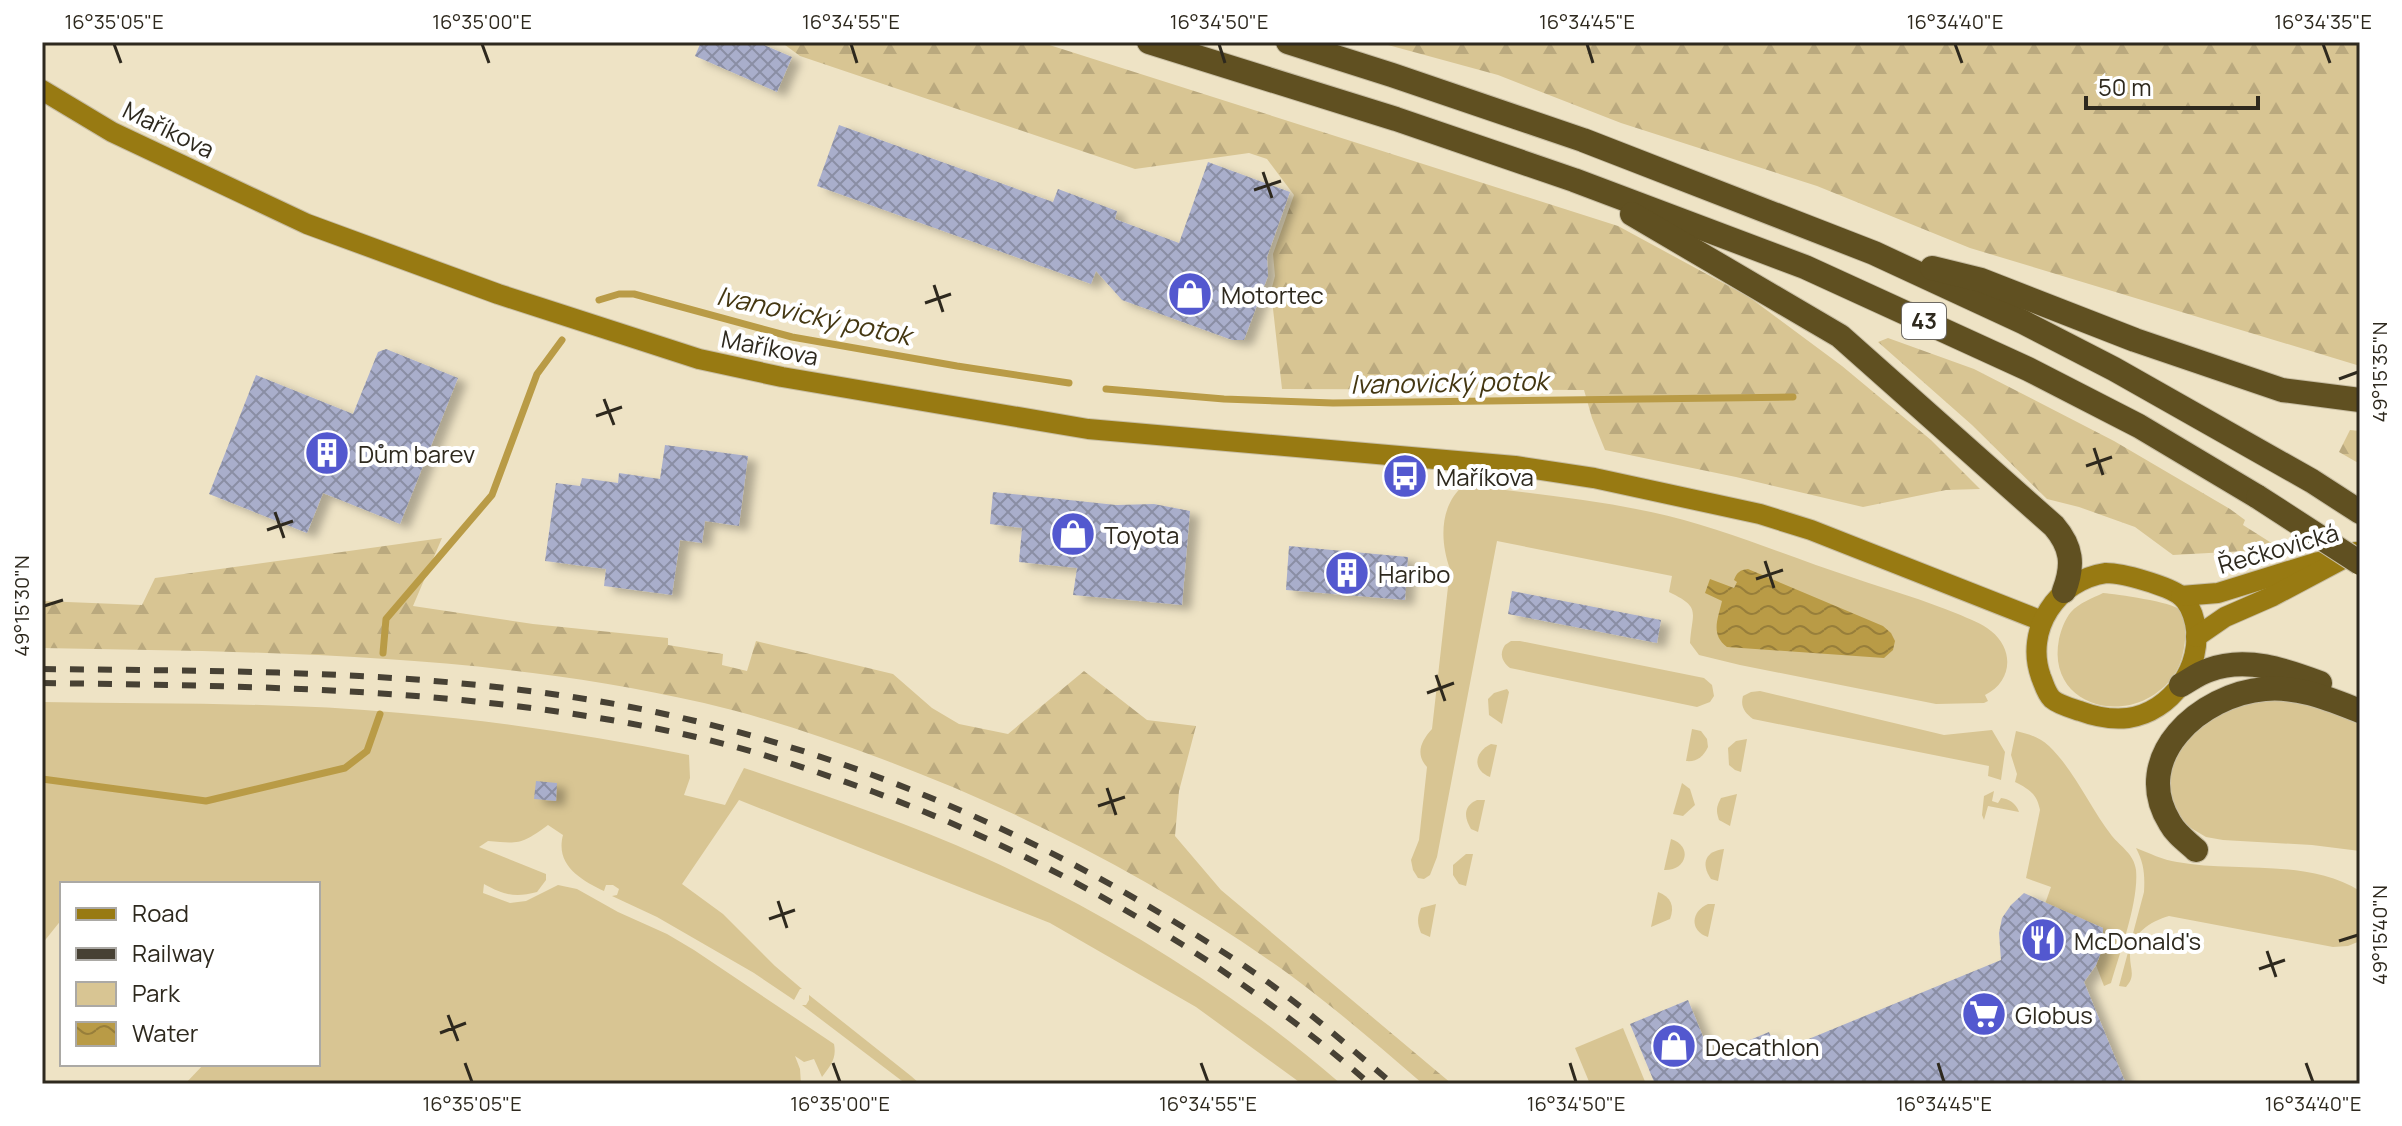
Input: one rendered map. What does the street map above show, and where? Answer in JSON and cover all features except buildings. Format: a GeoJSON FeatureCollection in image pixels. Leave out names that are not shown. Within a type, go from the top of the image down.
{"type":"FeatureCollection","features":[{"type":"Feature","properties":{"kind":"highway","name":"43"},"geometry":{"type":"LineString","coordinates":[[1149,42],[1396,119],[1574,180],[1805,267],[2014,362],[2139,426],[2360,563]]}},
{"type":"Feature","properties":{"kind":"highway","name":"43"},"geometry":{"type":"LineString","coordinates":[[1288,42],[1583,140],[1874,253],[2023,322],[2088,356],[2312,481],[2360,512]]}},
{"type":"Feature","properties":{"kind":"highway"},"geometry":{"type":"LineString","coordinates":[[1574,180],[1840,336],[2054,526],[2063,537],[2072,562],[2064,591]]}},
{"type":"Feature","properties":{"kind":"highway"},"geometry":{"type":"LineString","coordinates":[[1874,253],[1981,280],[2135,340],[2282,390],[2360,400]]}},
{"type":"Feature","properties":{"kind":"highway"},"geometry":{"type":"LineString","coordinates":[[2181,685],[2209,670],[2242,663],[2254,664],[2299,676],[2360,701]]}},
{"type":"Feature","properties":{"kind":"highway"},"geometry":{"type":"LineString","coordinates":[[2196,850],[2171,825],[2161,804],[2157,782],[2161,762],[2172,740],[2194,717],[2228,697],[2265,689],[2302,691],[2360,711]]}},
{"type":"Feature","properties":{"kind":"street","name":"Maříkova"},"geometry":{"type":"LineString","coordinates":[[42,90],[112,132],[307,224],[498,294],[699,359],[797,380],[1088,429],[1515,466],[1594,478],[1760,514],[1811,530],[2042,621]]}},
{"type":"Feature","properties":{"kind":"street","name":"Řečkovická"},"geometry":{"type":"LineString","coordinates":[[2181,596],[2218,593],[2356,552],[2273,596],[2225,617],[2196,637]]}},
{"type":"Feature","properties":{"kind":"street"},"geometry":{"type":"LineString","coordinates":[[2116,573],[2181,596],[2192,612],[2196,637],[2193,664],[2181,685],[2148,711],[2125,718],[2092,716],[2051,698],[2038,667],[2036,645],[2042,621],[2064,591],[2088,577],[2116,573]]}},
{"type":"Feature","properties":{"kind":"green space"},"geometry":{"type":"Polygon","coordinates":[[[781,42],[1040,42],[1618,226],[1749,297],[1842,366],[1931,440],[1980,489],[1946,490],[1863,507],[1605,450],[1584,390],[1282,389],[1271,291],[1275,276],[1273,254],[1294,195],[1267,159],[1249,153],[1135,169],[800,56],[781,42]]]}},
{"type":"Feature","properties":{"kind":"green space"},"geometry":{"type":"Polygon","coordinates":[[[1377,42],[2360,42],[2360,366],[1970,248],[1817,186],[1621,123],[1498,75],[1377,42]]]}},
{"type":"Feature","properties":{"kind":"green space"},"geometry":{"type":"Polygon","coordinates":[[[1888,338],[1974,369],[2114,441],[2230,509],[2245,520],[2243,525],[2281,549],[2173,555],[2135,527],[2047,499],[1972,425],[1878,342],[1888,338]]]}},
{"type":"Feature","properties":{"kind":"green space"},"geometry":{"type":"Polygon","coordinates":[[[2350,430],[2360,431],[2360,464],[2339,452],[2350,430]]]}},
{"type":"Feature","properties":{"kind":"green space"},"geometry":{"type":"Polygon","coordinates":[[[1464,485],[1605,503],[1677,518],[1919,600],[1971,619],[1991,631],[1999,639],[2007,656],[2005,674],[2001,682],[1985,695],[1988,701],[1984,703],[1936,704],[1699,655],[1690,643],[1693,612],[1686,602],[1669,592],[1672,576],[1497,541],[1437,857],[1430,875],[1424,879],[1418,878],[1411,860],[1419,840],[1427,767],[1420,752],[1432,729],[1450,569],[1444,547],[1444,524],[1450,503],[1464,485]]]}},
{"type":"Feature","properties":{"kind":"green space"},"geometry":{"type":"Polygon","coordinates":[[[442,538],[413,606],[533,624],[668,638],[668,645],[723,654],[722,665],[747,671],[756,641],[893,674],[932,708],[959,724],[1008,734],[1084,671],[1147,720],[1196,726],[1179,791],[1175,836],[1221,890],[1452,1084],[1423,1084],[1290,975],[1193,910],[1093,853],[936,780],[771,721],[622,686],[457,665],[291,654],[42,648],[42,601],[142,605],[155,578],[442,538]]]}},
{"type":"Feature","properties":{"kind":"green space"},"geometry":{"type":"Polygon","coordinates":[[[2103,593],[2167,604],[2180,610],[2183,616],[2185,644],[2174,675],[2158,692],[2138,703],[2117,706],[2097,704],[2079,696],[2066,682],[2058,663],[2059,639],[2069,615],[2082,603],[2103,593]]]}},
{"type":"Feature","properties":{"kind":"green space"},"geometry":{"type":"Polygon","coordinates":[[[1511,641],[1704,678],[1712,685],[1714,696],[1710,702],[1697,707],[1510,668],[1502,655],[1503,648],[1511,641]]]}},
{"type":"Feature","properties":{"kind":"green space"},"geometry":{"type":"Polygon","coordinates":[[[1507,689],[1509,692],[1502,724],[1489,715],[1488,699],[1494,693],[1507,689]]]}},
{"type":"Feature","properties":{"kind":"green space"},"geometry":{"type":"Polygon","coordinates":[[[1760,691],[1944,735],[1992,730],[2005,752],[2001,780],[1988,776],[1989,766],[1753,719],[1744,709],[1743,696],[1760,691]]]}},
{"type":"Feature","properties":{"kind":"green space"},"geometry":{"type":"Polygon","coordinates":[[[2280,697],[2315,703],[2360,721],[2360,851],[2223,840],[2206,837],[2179,821],[2166,790],[2174,756],[2207,718],[2241,702],[2280,697]]]}},
{"type":"Feature","properties":{"kind":"green space"},"geometry":{"type":"Polygon","coordinates":[[[42,702],[311,707],[437,716],[546,730],[689,755],[690,778],[684,795],[725,805],[744,768],[924,832],[1031,880],[1125,930],[1215,987],[1341,1084],[1302,1084],[1196,1007],[1050,923],[739,800],[682,884],[723,914],[802,989],[794,1000],[657,917],[612,896],[617,895],[619,889],[613,885],[606,885],[604,891],[587,882],[566,863],[563,835],[548,825],[520,841],[488,841],[479,847],[546,874],[546,880],[537,892],[510,894],[484,884],[483,893],[510,903],[526,901],[558,885],[577,889],[694,950],[834,1044],[834,1058],[822,1077],[814,1059],[804,1062],[795,1056],[801,1084],[185,1084],[202,1066],[320,1066],[320,882],[60,882],[60,922],[42,944],[42,702]]]}},
{"type":"Feature","properties":{"kind":"green space"},"geometry":{"type":"Polygon","coordinates":[[[1692,729],[1701,731],[1708,747],[1699,758],[1686,761],[1692,729]]]}},
{"type":"Feature","properties":{"kind":"green space"},"geometry":{"type":"Polygon","coordinates":[[[2016,731],[2041,740],[2058,756],[2104,825],[2135,864],[2135,896],[2128,926],[2111,983],[2104,986],[2096,965],[2102,950],[2103,928],[2045,904],[2051,887],[2026,878],[2040,810],[2032,793],[2015,782],[2017,774],[2011,755],[2016,731]]]}},
{"type":"Feature","properties":{"kind":"green space"},"geometry":{"type":"Polygon","coordinates":[[[1747,739],[1741,772],[1729,765],[1728,748],[1736,741],[1747,739]]]}},
{"type":"Feature","properties":{"kind":"green space"},"geometry":{"type":"Polygon","coordinates":[[[1497,745],[1490,777],[1480,770],[1477,761],[1485,747],[1497,745]]]}},
{"type":"Feature","properties":{"kind":"green space"},"geometry":{"type":"Polygon","coordinates":[[[1682,783],[1690,789],[1695,805],[1683,816],[1673,814],[1682,783]]]}},
{"type":"Feature","properties":{"kind":"green space"},"geometry":{"type":"Polygon","coordinates":[[[1994,791],[1992,801],[1998,803],[2001,798],[2007,799],[2019,812],[1988,806],[1984,820],[1984,796],[1994,791]]]}},
{"type":"Feature","properties":{"kind":"green space"},"geometry":{"type":"Polygon","coordinates":[[[1737,794],[1730,826],[1719,820],[1717,807],[1721,798],[1737,794]]]}},
{"type":"Feature","properties":{"kind":"green space"},"geometry":{"type":"Polygon","coordinates":[[[1485,800],[1478,832],[1471,829],[1466,816],[1469,805],[1485,800]]]}},
{"type":"Feature","properties":{"kind":"green space"},"geometry":{"type":"Polygon","coordinates":[[[1671,839],[1682,847],[1684,858],[1678,867],[1664,870],[1671,839]]]}},
{"type":"Feature","properties":{"kind":"green space"},"geometry":{"type":"Polygon","coordinates":[[[2136,848],[2177,862],[2294,870],[2339,881],[2360,891],[2360,941],[2333,947],[2169,916],[2155,921],[2138,935],[2131,948],[2131,979],[2126,987],[2119,986],[2144,892],[2143,869],[2136,848]]]}},
{"type":"Feature","properties":{"kind":"green space"},"geometry":{"type":"Polygon","coordinates":[[[1724,849],[1718,881],[1711,879],[1706,868],[1707,859],[1713,852],[1724,849]]]}},
{"type":"Feature","properties":{"kind":"green space"},"geometry":{"type":"Polygon","coordinates":[[[1466,854],[1473,854],[1466,886],[1459,884],[1453,875],[1453,865],[1466,854]]]}},
{"type":"Feature","properties":{"kind":"green space"},"geometry":{"type":"Polygon","coordinates":[[[1658,892],[1671,902],[1672,910],[1670,919],[1651,927],[1658,892]]]}},
{"type":"Feature","properties":{"kind":"green space"},"geometry":{"type":"Polygon","coordinates":[[[1436,904],[1430,937],[1421,933],[1418,918],[1421,908],[1436,904]]]}},
{"type":"Feature","properties":{"kind":"green space"},"geometry":{"type":"Polygon","coordinates":[[[1708,904],[1715,904],[1708,937],[1698,930],[1694,921],[1698,911],[1708,904]]]}},
{"type":"Feature","properties":{"kind":"green space"},"geometry":{"type":"Polygon","coordinates":[[[809,995],[920,1084],[906,1084],[802,1005],[806,1005],[809,995]]]}},
{"type":"Feature","properties":{"kind":"green space"},"geometry":{"type":"Polygon","coordinates":[[[1623,1028],[1646,1084],[1590,1084],[1575,1048],[1623,1028]]]}},
{"type":"Feature","properties":{"kind":"water"},"geometry":{"type":"Polygon","coordinates":[[[1748,569],[1883,626],[1895,641],[1893,650],[1884,658],[1727,647],[1717,631],[1722,601],[1705,593],[1710,579],[1734,588],[1738,573],[1748,569]]]}},
{"type":"Feature","properties":{"kind":"waterway","name":"Ivanovický potok"},"geometry":{"type":"LineString","coordinates":[[599,300],[619,294],[634,294],[792,337],[1069,383]]}},
{"type":"Feature","properties":{"kind":"waterway","name":"Ivanovický potok"},"geometry":{"type":"LineString","coordinates":[[383,653],[386,619],[492,495],[537,374],[562,340]]}},
{"type":"Feature","properties":{"kind":"waterway","name":"Ivanovický potok"},"geometry":{"type":"LineString","coordinates":[[1106,389],[1224,399],[1333,403],[1793,397]]}},
{"type":"Feature","properties":{"kind":"waterway","name":"Ivanovický potok"},"geometry":{"type":"LineString","coordinates":[[42,779],[206,801],[345,768],[367,751],[380,714]]}},
{"type":"Feature","properties":{"kind":"railway"},"geometry":{"type":"LineString","coordinates":[[42,669],[301,673],[495,687],[641,709],[803,751],[961,810],[1111,885],[1208,942],[1268,982],[1393,1084]]}},
{"type":"Feature","properties":{"kind":"railway"},"geometry":{"type":"LineString","coordinates":[[42,683],[288,688],[452,699],[615,721],[696,737],[764,755],[874,792],[941,819],[1072,881],[1197,954],[1256,994],[1370,1084]]}},
{"type":"Feature","properties":{"kind":"place","name":"Motortec"},"geometry":{"type":"Point","coordinates":[1190,294]}},
{"type":"Feature","properties":{"kind":"place","name":"Dům barev"},"geometry":{"type":"Point","coordinates":[327,453]}},
{"type":"Feature","properties":{"kind":"place","name":"Maříkova"},"geometry":{"type":"Point","coordinates":[1405,476]}},
{"type":"Feature","properties":{"kind":"place","name":"Toyota"},"geometry":{"type":"Point","coordinates":[1073,534]}},
{"type":"Feature","properties":{"kind":"place","name":"Haribo"},"geometry":{"type":"Point","coordinates":[1347,573]}},
{"type":"Feature","properties":{"kind":"place","name":"McDonald's"},"geometry":{"type":"Point","coordinates":[2043,940]}},
{"type":"Feature","properties":{"kind":"place","name":"Globus"},"geometry":{"type":"Point","coordinates":[1984,1014]}},
{"type":"Feature","properties":{"kind":"place","name":"Decathlon"},"geometry":{"type":"Point","coordinates":[1674,1046]}}]}
